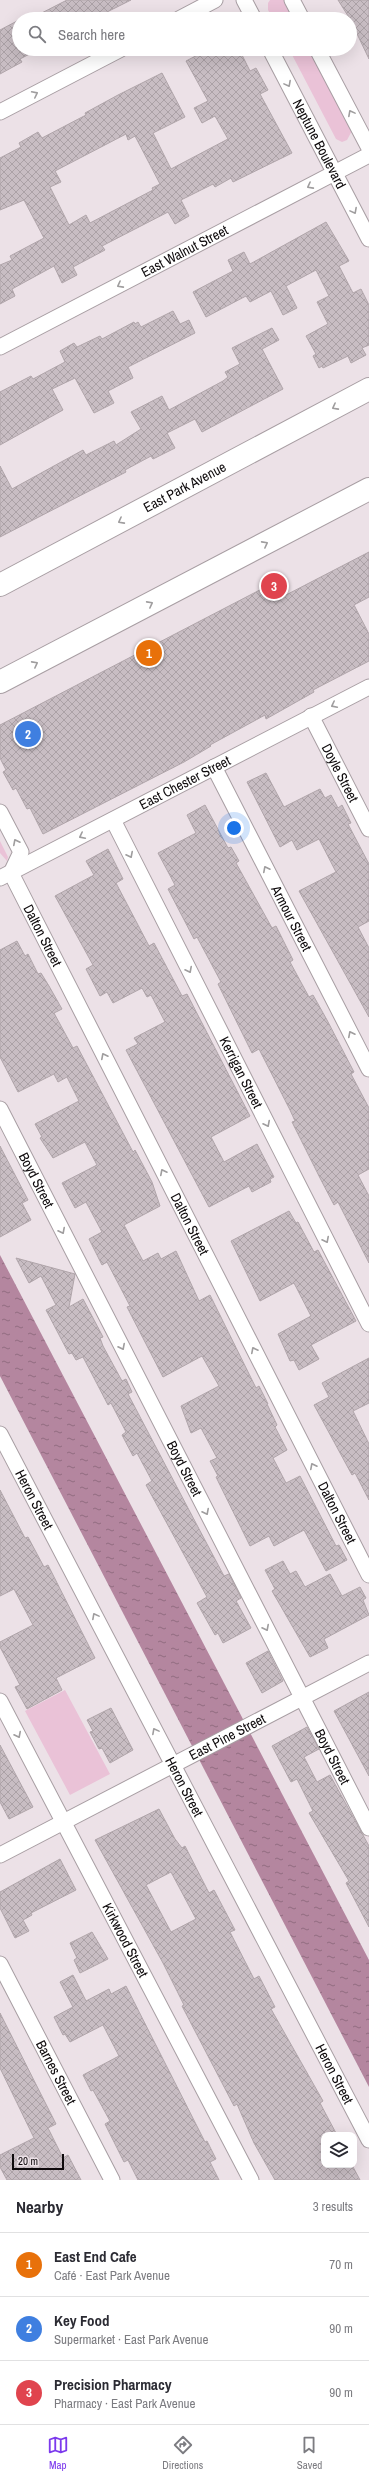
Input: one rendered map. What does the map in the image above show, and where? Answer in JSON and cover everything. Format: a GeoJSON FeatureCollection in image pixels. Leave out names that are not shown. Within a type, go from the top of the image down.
{"type":"FeatureCollection","features":[{"type":"Feature","properties":{"kind":"highway","name":"East Park Avenue"},"geometry":{"type":"LineString","coordinates":[[0,585],[369,389]]}},
{"type":"Feature","properties":{"kind":"highway"},"geometry":{"type":"LineString","coordinates":[[0,682],[369,489]]}},
{"type":"Feature","properties":{"kind":"street"},"geometry":{"type":"LineString","coordinates":[[192,12],[215,0]]}},
{"type":"Feature","properties":{"kind":"street"},"geometry":{"type":"LineString","coordinates":[[244,0],[250,12]]}},
{"type":"Feature","properties":{"kind":"street"},"geometry":{"type":"LineString","coordinates":[[292,0],[298,12]]}},
{"type":"Feature","properties":{"kind":"street"},"geometry":{"type":"LineString","coordinates":[[0,112],[108,56]]}},
{"type":"Feature","properties":{"kind":"street","name":"Neptune Boulevard"},"geometry":{"type":"LineString","coordinates":[[274,56],[369,239]]}},
{"type":"Feature","properties":{"kind":"street"},"geometry":{"type":"LineString","coordinates":[[321,56],[369,148]]}},
{"type":"Feature","properties":{"kind":"street","name":"East Walnut Street"},"geometry":{"type":"LineString","coordinates":[[0,347],[369,155]]}},
{"type":"Feature","properties":{"kind":"street","name":"East Chester Street"},"geometry":{"type":"LineString","coordinates":[[4,874],[113,820],[369,687]]}},
{"type":"Feature","properties":{"kind":"street","name":"Doyle Street"},"geometry":{"type":"LineString","coordinates":[[311,716],[369,829]]}},
{"type":"Feature","properties":{"kind":"street","name":"Armour Street"},"geometry":{"type":"LineString","coordinates":[[214,767],[369,1069]]}},
{"type":"Feature","properties":{"kind":"street"},"geometry":{"type":"LineString","coordinates":[[0,812],[21,852],[4,874]]}},
{"type":"Feature","properties":{"kind":"street","name":"Kerrigan Street"},"geometry":{"type":"LineString","coordinates":[[113,820],[369,1324]]}},
{"type":"Feature","properties":{"kind":"street","name":"Dalton Street"},"geometry":{"type":"LineString","coordinates":[[4,874],[369,1575]]}},
{"type":"Feature","properties":{"kind":"street","name":"Boyd Street"},"geometry":{"type":"LineString","coordinates":[[0,1109],[369,1828]]}},
{"type":"Feature","properties":{"kind":"street","name":"Heron Street"},"geometry":{"type":"LineString","coordinates":[[0,1434],[180,1762],[369,2140]]}},
{"type":"Feature","properties":{"kind":"street","name":"East Pine Street"},"geometry":{"type":"LineString","coordinates":[[0,1855],[369,1663]]}},
{"type":"Feature","properties":{"kind":"street","name":"Kirkwood Street"},"geometry":{"type":"LineString","coordinates":[[0,1701],[250,2180]]}},
{"type":"Feature","properties":{"kind":"street","name":"Barnes Street"},"geometry":{"type":"LineString","coordinates":[[0,1964],[112,2180]]}},
{"type":"Feature","properties":{"kind":"shaded area"},"geometry":{"type":"Polygon","coordinates":[[[270,0],[286,0],[292,12],[269,12],[268,3],[270,0]]]}},
{"type":"Feature","properties":{"kind":"shaded area"},"geometry":{"type":"Polygon","coordinates":[[[293,56],[315,56],[353,129],[347,140],[342,142],[336,139],[293,56]]]}},
{"type":"Feature","properties":{"kind":"shaded area"},"geometry":{"type":"Polygon","coordinates":[[[0,841],[8,857],[7,861],[0,853],[0,841]]]}},
{"type":"Feature","properties":{"kind":"shaded area"},"geometry":{"type":"Polygon","coordinates":[[[65,1690],[110,1774],[70,1795],[25,1711],[65,1690]]]}},
{"type":"Feature","properties":{"kind":"water"},"geometry":{"type":"Polygon","coordinates":[[[0,1255],[369,1960],[369,2087],[0,1376],[0,1255]]]}},
{"type":"Feature","properties":{"kind":"building"},"geometry":{"type":"Polygon","coordinates":[[[67,0],[131,0],[107,12],[44,12],[67,0]]]}},
{"type":"Feature","properties":{"kind":"building"},"geometry":{"type":"Polygon","coordinates":[[[338,0],[369,0],[369,59],[357,34],[357,12],[346,12],[338,0]]]}},
{"type":"Feature","properties":{"kind":"building"},"geometry":{"type":"Polygon","coordinates":[[[12,24],[12,56],[26,56],[20,59],[22,62],[0,74],[0,30],[12,24]]]}},
{"type":"Feature","properties":{"kind":"building"},"geometry":{"type":"Polygon","coordinates":[[[196,56],[242,56],[250,71],[256,68],[268,90],[260,94],[292,153],[233,182],[231,178],[215,187],[213,184],[181,200],[189,216],[175,224],[168,212],[102,246],[105,250],[73,267],[77,275],[62,283],[54,266],[12,289],[15,296],[0,304],[0,265],[12,260],[10,256],[44,238],[24,200],[0,210],[0,158],[21,147],[19,143],[38,132],[42,138],[86,115],[85,113],[118,95],[162,73],[185,117],[153,133],[171,169],[228,139],[215,116],[202,123],[194,108],[208,101],[186,61],[196,56]],[[126,134],[55,171],[61,182],[50,187],[69,225],[86,215],[90,223],[153,190],[152,188],[160,184],[135,136],[128,140],[126,134]]]}},
{"type":"Feature","properties":{"kind":"building"},"geometry":{"type":"Polygon","coordinates":[[[326,222],[349,261],[339,266],[353,293],[361,289],[369,305],[369,345],[362,348],[366,355],[351,363],[348,356],[323,368],[322,366],[319,368],[313,356],[316,354],[306,336],[328,324],[317,302],[329,296],[316,270],[286,286],[297,308],[283,315],[271,291],[250,302],[246,296],[206,317],[193,292],[233,271],[228,260],[244,252],[250,264],[326,222]]]}},
{"type":"Feature","properties":{"kind":"building"},"geometry":{"type":"Polygon","coordinates":[[[173,311],[180,324],[189,320],[195,333],[128,367],[133,378],[108,391],[114,403],[94,413],[75,378],[52,389],[63,410],[0,445],[0,392],[31,376],[33,379],[65,362],[60,351],[74,343],[77,347],[100,336],[102,339],[134,322],[135,324],[138,322],[141,327],[173,311]]]}},
{"type":"Feature","properties":{"kind":"building"},"geometry":{"type":"Polygon","coordinates":[[[272,328],[279,340],[262,349],[283,389],[202,432],[195,419],[167,433],[175,448],[153,459],[151,456],[125,470],[126,472],[0,537],[0,466],[12,489],[83,450],[86,455],[114,441],[116,445],[141,429],[131,412],[162,396],[169,410],[223,381],[228,377],[225,372],[240,364],[232,348],[272,328]]]}},
{"type":"Feature","properties":{"kind":"building"},"geometry":{"type":"Polygon","coordinates":[[[369,552],[369,597],[354,605],[369,634],[369,661],[313,690],[314,692],[266,719],[265,715],[210,745],[211,746],[184,762],[43,834],[30,808],[27,809],[16,788],[13,790],[3,772],[6,770],[0,758],[0,725],[279,580],[286,595],[369,552]]]}},
{"type":"Feature","properties":{"kind":"building"},"geometry":{"type":"Polygon","coordinates":[[[266,773],[284,807],[320,789],[325,798],[331,795],[338,808],[342,805],[351,823],[348,824],[369,864],[369,921],[358,927],[369,948],[369,1017],[299,891],[336,872],[319,839],[297,850],[292,840],[280,847],[247,782],[266,773]]]}},
{"type":"Feature","properties":{"kind":"building"},"geometry":{"type":"Polygon","coordinates":[[[205,805],[228,848],[231,847],[239,861],[236,863],[272,928],[276,926],[293,960],[290,962],[309,997],[313,995],[327,1020],[354,1072],[351,1074],[369,1108],[369,1169],[358,1175],[369,1196],[369,1263],[338,1202],[334,1205],[320,1178],[292,1122],[295,1121],[290,1110],[259,1049],[252,1053],[218,984],[221,982],[197,937],[194,939],[168,889],[175,885],[158,853],[196,833],[187,815],[205,805]]]}},
{"type":"Feature","properties":{"kind":"building"},"geometry":{"type":"Polygon","coordinates":[[[108,849],[123,879],[116,883],[149,946],[154,943],[182,996],[187,994],[250,1116],[211,1137],[224,1162],[257,1144],[274,1177],[270,1179],[271,1182],[252,1192],[249,1186],[209,1207],[126,1050],[138,1044],[134,1038],[165,1022],[151,995],[147,997],[142,988],[113,1003],[107,992],[100,996],[86,969],[93,965],[55,896],[94,875],[86,861],[108,849]]]}},
{"type":"Feature","properties":{"kind":"building"},"geometry":{"type":"Polygon","coordinates":[[[17,941],[25,956],[28,954],[38,974],[41,973],[62,1009],[54,1013],[73,1048],[77,1046],[133,1152],[135,1150],[152,1182],[160,1206],[124,1225],[143,1261],[158,1253],[161,1259],[176,1251],[199,1301],[210,1295],[256,1388],[259,1386],[268,1404],[277,1425],[275,1427],[287,1450],[273,1458],[286,1483],[300,1476],[336,1546],[339,1545],[347,1560],[326,1571],[304,1530],[274,1546],[269,1536],[250,1546],[216,1477],[218,1476],[210,1461],[217,1458],[201,1428],[191,1433],[181,1406],[219,1386],[202,1356],[163,1377],[127,1307],[130,1306],[107,1262],[102,1265],[89,1239],[102,1232],[86,1202],[75,1208],[62,1183],[97,1165],[85,1142],[53,1158],[40,1138],[42,1137],[35,1124],[79,1101],[67,1077],[58,1082],[54,1074],[18,1092],[0,1057],[0,950],[17,941]]]}},
{"type":"Feature","properties":{"kind":"building"},"geometry":{"type":"Polygon","coordinates":[[[0,1146],[28,1200],[22,1203],[31,1220],[0,1237],[0,1146]]]}},
{"type":"Feature","properties":{"kind":"building"},"geometry":{"type":"Polygon","coordinates":[[[289,1211],[296,1223],[298,1222],[314,1252],[318,1250],[356,1321],[311,1345],[319,1359],[299,1370],[294,1360],[290,1361],[278,1334],[311,1316],[294,1283],[260,1301],[231,1241],[289,1211]]]}},
{"type":"Feature","properties":{"kind":"building"},"geometry":{"type":"Polygon","coordinates":[[[16,1258],[75,1274],[69,1307],[83,1299],[103,1337],[100,1338],[103,1346],[122,1381],[126,1379],[132,1392],[128,1394],[224,1576],[229,1574],[241,1598],[236,1601],[251,1628],[223,1643],[218,1633],[215,1635],[197,1603],[207,1597],[146,1485],[152,1481],[137,1453],[133,1456],[122,1435],[126,1432],[111,1403],[108,1405],[83,1357],[76,1360],[72,1353],[69,1354],[46,1310],[56,1305],[41,1276],[29,1283],[16,1258]]]}},
{"type":"Feature","properties":{"kind":"building"},"geometry":{"type":"Polygon","coordinates":[[[369,1358],[369,1403],[353,1411],[369,1444],[369,1500],[355,1473],[352,1475],[314,1405],[329,1397],[322,1383],[369,1358]]]}},
{"type":"Feature","properties":{"kind":"building"},"geometry":{"type":"Polygon","coordinates":[[[0,1490],[25,1538],[28,1537],[44,1567],[48,1565],[95,1658],[56,1678],[62,1690],[27,1709],[15,1687],[20,1685],[0,1647],[0,1642],[33,1625],[14,1589],[0,1596],[0,1490]]]}},
{"type":"Feature","properties":{"kind":"building"},"geometry":{"type":"Polygon","coordinates":[[[283,1561],[290,1574],[296,1571],[305,1587],[330,1574],[342,1596],[360,1587],[366,1598],[363,1600],[369,1615],[324,1639],[328,1648],[310,1657],[272,1591],[275,1589],[265,1570],[283,1561]]]}},
{"type":"Feature","properties":{"kind":"building"},"geometry":{"type":"Polygon","coordinates":[[[268,1651],[283,1681],[262,1693],[246,1663],[268,1651]]]}},
{"type":"Feature","properties":{"kind":"building"},"geometry":{"type":"Polygon","coordinates":[[[369,1692],[369,1776],[334,1711],[369,1692]]]}},
{"type":"Feature","properties":{"kind":"building"},"geometry":{"type":"Polygon","coordinates":[[[111,1708],[133,1750],[110,1763],[102,1748],[99,1749],[90,1732],[93,1731],[87,1720],[111,1708]]]}},
{"type":"Feature","properties":{"kind":"building"},"geometry":{"type":"Polygon","coordinates":[[[307,1727],[319,1749],[304,1757],[317,1782],[330,1775],[369,1846],[369,1927],[346,1883],[349,1881],[309,1813],[313,1811],[297,1779],[291,1782],[272,1746],[307,1727]]]}},
{"type":"Feature","properties":{"kind":"building"},"geometry":{"type":"Polygon","coordinates":[[[0,1745],[33,1807],[9,1819],[0,1802],[0,1745]]]}},
{"type":"Feature","properties":{"kind":"building"},"geometry":{"type":"Polygon","coordinates":[[[159,1809],[175,1839],[182,1848],[185,1846],[209,1893],[214,1890],[235,1930],[230,1932],[254,1979],[259,1976],[275,2007],[271,2009],[323,2101],[320,2103],[335,2132],[321,2132],[321,2168],[354,2168],[360,2180],[275,2180],[254,2143],[237,2104],[234,2106],[182,2006],[184,2005],[163,1963],[95,1840],[159,1809]],[[171,1872],[146,1885],[171,1932],[196,1919],[171,1872]]]}},
{"type":"Feature","properties":{"kind":"building"},"geometry":{"type":"Polygon","coordinates":[[[60,1859],[76,1890],[31,1913],[32,1915],[23,1920],[29,1931],[15,1938],[0,1908],[0,1892],[60,1859]]]}},
{"type":"Feature","properties":{"kind":"building"},"geometry":{"type":"Polygon","coordinates":[[[92,1932],[108,1959],[80,1973],[74,1960],[77,1958],[70,1943],[92,1932]]]}},
{"type":"Feature","properties":{"kind":"building"},"geometry":{"type":"Polygon","coordinates":[[[73,1975],[86,2001],[109,1989],[111,1994],[126,1986],[205,2142],[207,2141],[216,2159],[210,2162],[219,2180],[138,2180],[128,2160],[124,2162],[105,2124],[110,2121],[83,2075],[119,2056],[103,2025],[70,2042],[65,2034],[63,2035],[54,2017],[73,2007],[60,1982],[73,1975]]]}},
{"type":"Feature","properties":{"kind":"building"},"geometry":{"type":"Polygon","coordinates":[[[0,2013],[56,2124],[48,2128],[63,2158],[68,2155],[81,2180],[7,2180],[0,2167],[0,2155],[34,2138],[0,2068],[0,2013]]]}},
{"type":"Feature","properties":{"kind":"place","name":"Precision Pharmacy"},"geometry":{"type":"Point","coordinates":[274,586]}},
{"type":"Feature","properties":{"kind":"place","name":"East End Cafe"},"geometry":{"type":"Point","coordinates":[149,653]}},
{"type":"Feature","properties":{"kind":"place","name":"Key Food"},"geometry":{"type":"Point","coordinates":[28,734]}}]}
